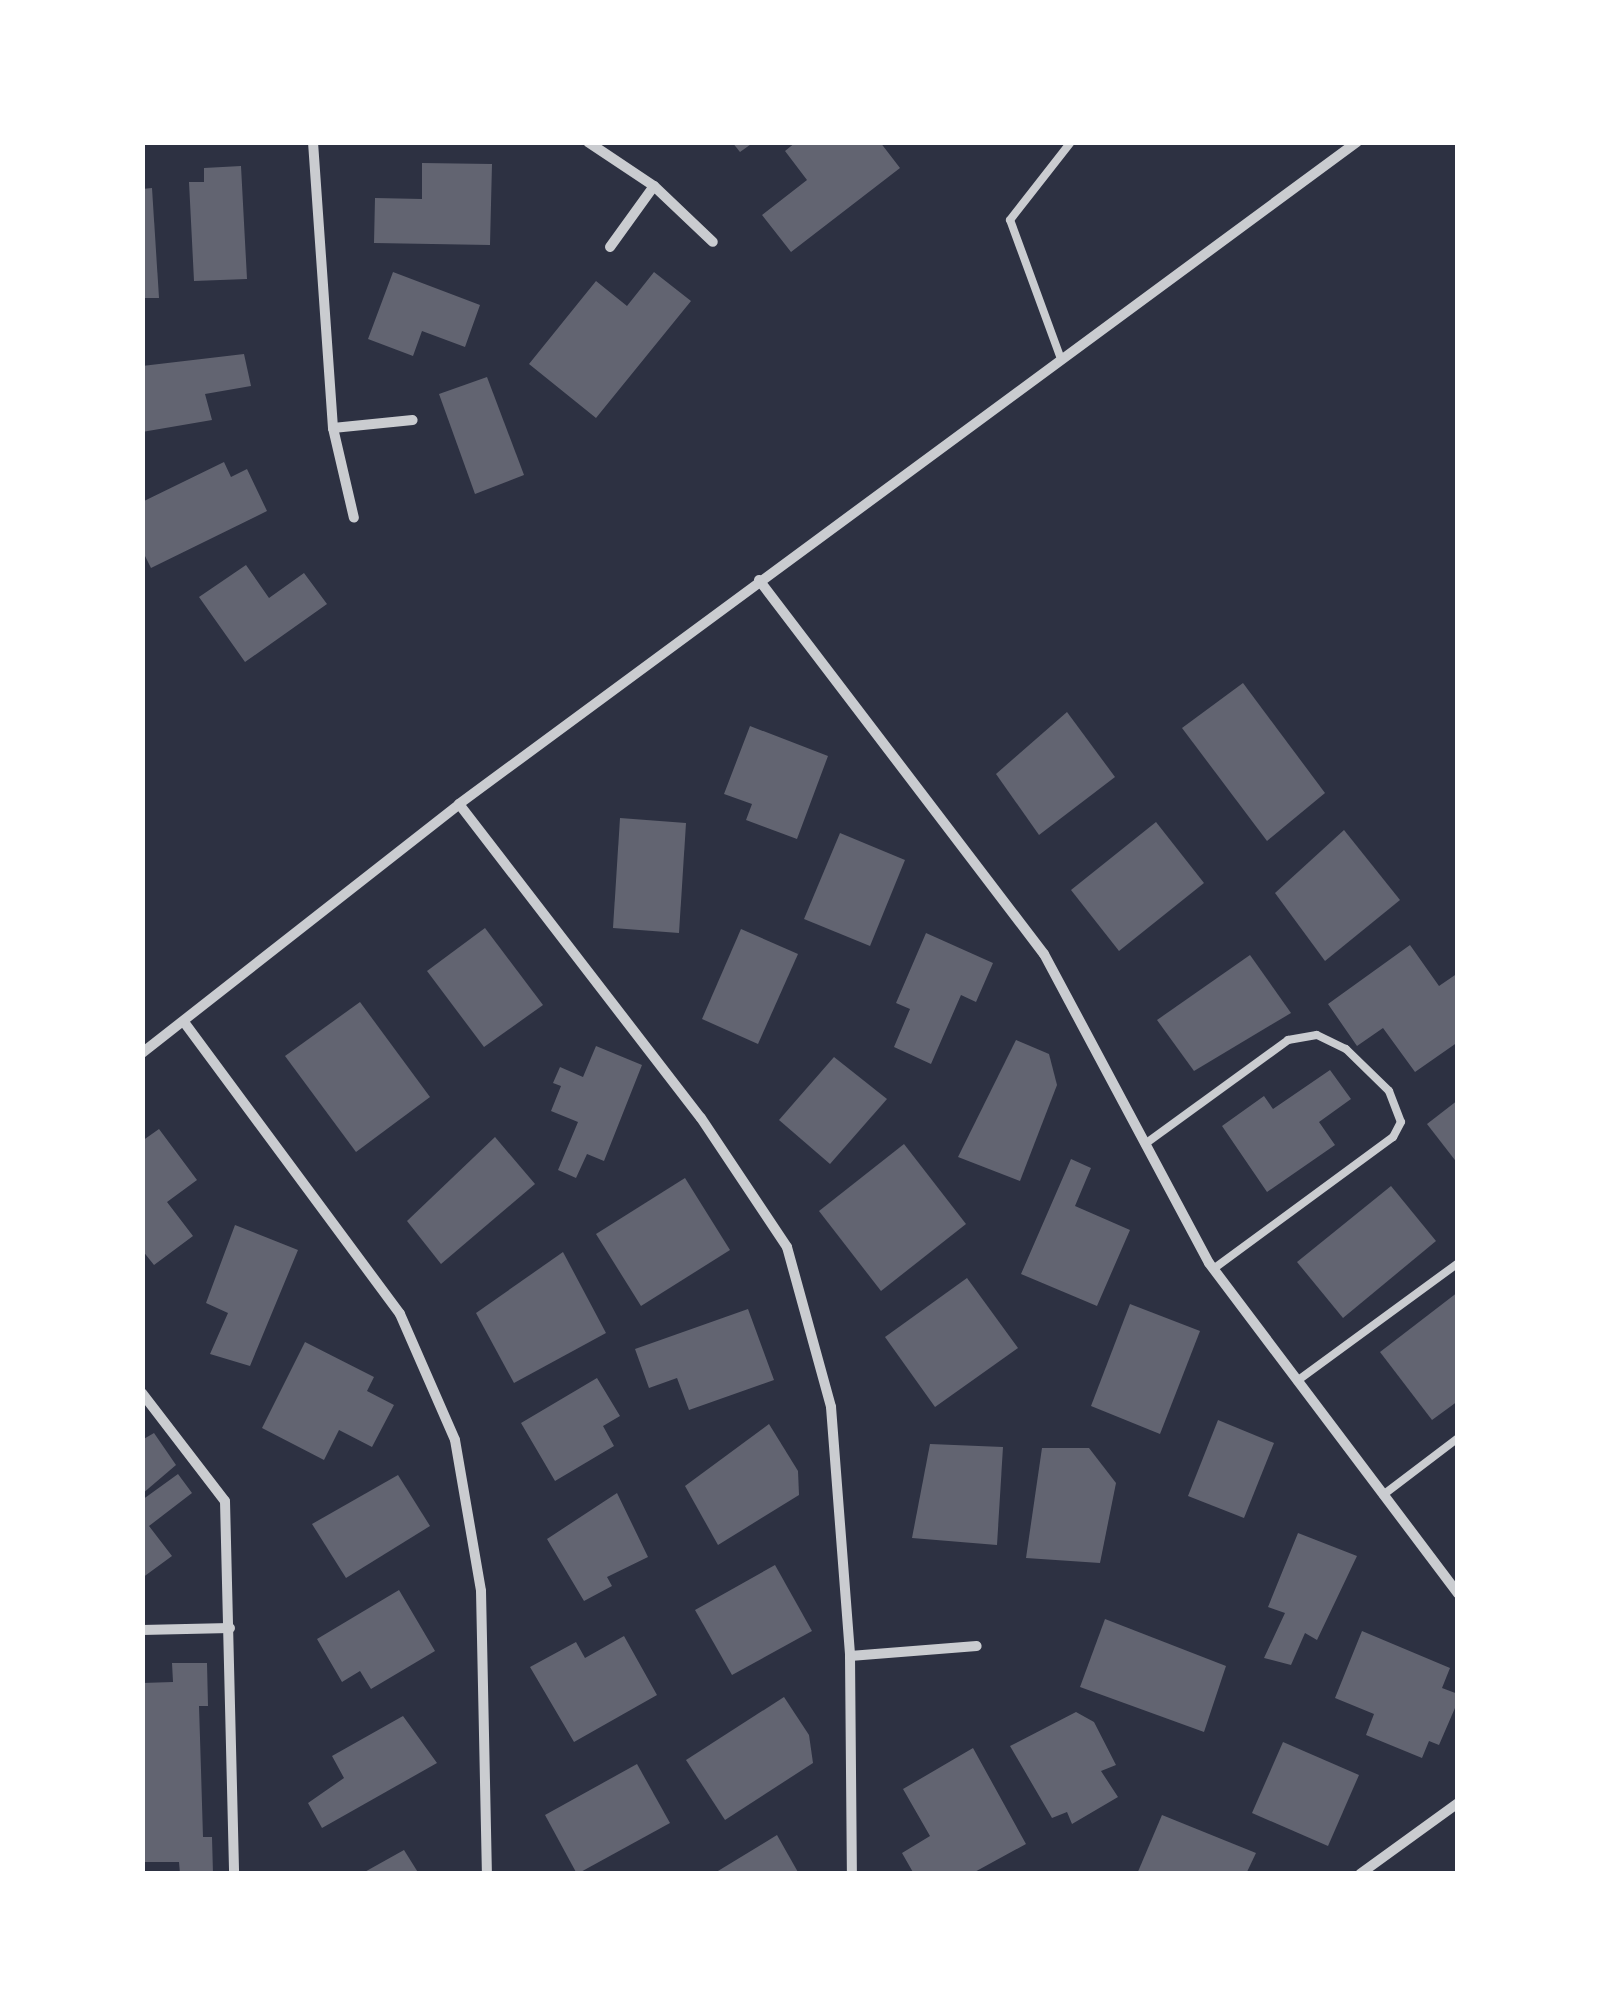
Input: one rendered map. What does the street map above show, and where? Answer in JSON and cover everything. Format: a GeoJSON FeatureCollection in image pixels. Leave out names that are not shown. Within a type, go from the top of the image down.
{"type":"FeatureCollection","features":[{"type":"Feature","properties":{"kind":"street"},"geometry":{"type":"LineString","coordinates":[[312,142],[332,428],[354,518]]}},
{"type":"Feature","properties":{"kind":"street"},"geometry":{"type":"LineString","coordinates":[[588,142],[654,186],[713,242]]}},
{"type":"Feature","properties":{"kind":"street"},"geometry":{"type":"LineString","coordinates":[[142,1053],[459,804],[1357,142]]}},
{"type":"Feature","properties":{"kind":"street"},"geometry":{"type":"LineString","coordinates":[[610,247],[654,186]]}},
{"type":"Feature","properties":{"kind":"street"},"geometry":{"type":"LineString","coordinates":[[332,428],[413,420]]}},
{"type":"Feature","properties":{"kind":"street"},"geometry":{"type":"LineString","coordinates":[[759,580],[1044,954],[1213,1269],[1458,1594]]}},
{"type":"Feature","properties":{"kind":"street"},"geometry":{"type":"LineString","coordinates":[[459,804],[702,1118],[787,1247],[832,1407],[850,1656],[852,1874]]}},
{"type":"Feature","properties":{"kind":"street"},"geometry":{"type":"LineString","coordinates":[[184,1022],[400,1314],[455,1440],[481,1592],[487,1874]]}},
{"type":"Feature","properties":{"kind":"street"},"geometry":{"type":"LineString","coordinates":[[142,1394],[224,1501],[234,1874]]}},
{"type":"Feature","properties":{"kind":"street"},"geometry":{"type":"LineString","coordinates":[[142,1630],[230,1628]]}},
{"type":"Feature","properties":{"kind":"street"},"geometry":{"type":"LineString","coordinates":[[850,1656],[978,1646]]}},
{"type":"Feature","properties":{"kind":"street"},"geometry":{"type":"LineString","coordinates":[[1360,1874],[1458,1803]]}},
{"type":"Feature","properties":{"kind":"lane"},"geometry":{"type":"LineString","coordinates":[[1061,359],[1010,220],[1072,142]]}},
{"type":"Feature","properties":{"kind":"lane"},"geometry":{"type":"LineString","coordinates":[[1145,1144],[1288,1040],[1317,1035],[1346,1049],[1389,1091],[1401,1122],[1393,1137],[1213,1269]]}},
{"type":"Feature","properties":{"kind":"lane"},"geometry":{"type":"LineString","coordinates":[[1296,1380],[1458,1263]]}},
{"type":"Feature","properties":{"kind":"lane"},"geometry":{"type":"LineString","coordinates":[[1383,1495],[1458,1438]]}},
{"type":"Feature","properties":{"kind":"building"},"geometry":{"type":"Polygon","coordinates":[[[732,142],[754,142],[740,152],[732,142]]]}},
{"type":"Feature","properties":{"kind":"building"},"geometry":{"type":"Polygon","coordinates":[[[796,142],[880,142],[900,168],[791,252],[762,215],[807,180],[785,151],[796,142]]]}},
{"type":"Feature","properties":{"kind":"building"},"geometry":{"type":"Polygon","coordinates":[[[422,163],[492,164],[490,245],[374,243],[375,198],[422,199],[422,163]]]}},
{"type":"Feature","properties":{"kind":"building"},"geometry":{"type":"Polygon","coordinates":[[[241,166],[247,279],[194,281],[189,182],[204,182],[204,168],[241,166]]]}},
{"type":"Feature","properties":{"kind":"building"},"geometry":{"type":"Polygon","coordinates":[[[152,188],[159,298],[142,298],[142,189],[152,188]]]}},
{"type":"Feature","properties":{"kind":"building"},"geometry":{"type":"Polygon","coordinates":[[[393,272],[480,305],[465,347],[422,331],[413,356],[368,339],[393,272]]]}},
{"type":"Feature","properties":{"kind":"building"},"geometry":{"type":"Polygon","coordinates":[[[654,272],[691,301],[596,418],[529,364],[596,281],[627,306],[654,272]]]}},
{"type":"Feature","properties":{"kind":"building"},"geometry":{"type":"Polygon","coordinates":[[[244,354],[251,386],[205,394],[212,420],[142,432],[142,366],[244,354]]]}},
{"type":"Feature","properties":{"kind":"building"},"geometry":{"type":"Polygon","coordinates":[[[487,377],[524,475],[475,494],[439,394],[487,377]]]}},
{"type":"Feature","properties":{"kind":"building"},"geometry":{"type":"Polygon","coordinates":[[[224,462],[231,477],[247,469],[267,511],[151,568],[142,550],[142,502],[224,462]]]}},
{"type":"Feature","properties":{"kind":"building"},"geometry":{"type":"Polygon","coordinates":[[[246,565],[269,598],[304,573],[327,604],[245,662],[199,597],[246,565]]]}},
{"type":"Feature","properties":{"kind":"building"},"geometry":{"type":"Polygon","coordinates":[[[1243,683],[1325,793],[1267,841],[1182,728],[1243,683]]]}},
{"type":"Feature","properties":{"kind":"building"},"geometry":{"type":"Polygon","coordinates":[[[1067,712],[1115,777],[1039,835],[996,774],[1067,712]]]}},
{"type":"Feature","properties":{"kind":"building"},"geometry":{"type":"Polygon","coordinates":[[[750,726],[828,756],[797,839],[746,820],[752,804],[724,794],[750,726]]]}},
{"type":"Feature","properties":{"kind":"building"},"geometry":{"type":"Polygon","coordinates":[[[620,818],[686,823],[679,933],[613,928],[620,818]]]}},
{"type":"Feature","properties":{"kind":"building"},"geometry":{"type":"Polygon","coordinates":[[[1156,822],[1204,883],[1119,951],[1071,890],[1156,822]]]}},
{"type":"Feature","properties":{"kind":"building"},"geometry":{"type":"Polygon","coordinates":[[[1344,830],[1400,900],[1325,961],[1275,893],[1344,830]]]}},
{"type":"Feature","properties":{"kind":"building"},"geometry":{"type":"Polygon","coordinates":[[[840,833],[905,860],[870,946],[804,919],[840,833]]]}},
{"type":"Feature","properties":{"kind":"building"},"geometry":{"type":"Polygon","coordinates":[[[485,928],[543,1005],[484,1047],[427,971],[485,928]]]}},
{"type":"Feature","properties":{"kind":"building"},"geometry":{"type":"Polygon","coordinates":[[[741,929],[798,954],[758,1044],[702,1019],[741,929]]]}},
{"type":"Feature","properties":{"kind":"building"},"geometry":{"type":"Polygon","coordinates":[[[926,933],[993,963],[976,1002],[961,995],[931,1064],[894,1047],[910,1009],[896,1003],[926,933]]]}},
{"type":"Feature","properties":{"kind":"building"},"geometry":{"type":"Polygon","coordinates":[[[1410,945],[1439,986],[1458,973],[1458,1042],[1415,1072],[1383,1028],[1357,1046],[1328,1004],[1410,945]]]}},
{"type":"Feature","properties":{"kind":"building"},"geometry":{"type":"Polygon","coordinates":[[[1250,955],[1291,1013],[1194,1071],[1157,1020],[1250,955]]]}},
{"type":"Feature","properties":{"kind":"building"},"geometry":{"type":"Polygon","coordinates":[[[360,1002],[430,1097],[356,1152],[285,1056],[360,1002]]]}},
{"type":"Feature","properties":{"kind":"building"},"geometry":{"type":"Polygon","coordinates":[[[1016,1040],[1049,1054],[1057,1085],[1020,1181],[958,1157],[1016,1040]]]}},
{"type":"Feature","properties":{"kind":"building"},"geometry":{"type":"Polygon","coordinates":[[[596,1046],[642,1065],[604,1161],[587,1154],[576,1178],[558,1170],[578,1122],[551,1111],[561,1086],[553,1083],[560,1067],[583,1077],[596,1046]]]}},
{"type":"Feature","properties":{"kind":"building"},"geometry":{"type":"Polygon","coordinates":[[[834,1057],[887,1099],[830,1164],[779,1120],[834,1057]]]}},
{"type":"Feature","properties":{"kind":"building"},"geometry":{"type":"Polygon","coordinates":[[[1330,1070],[1351,1099],[1319,1122],[1335,1145],[1267,1192],[1222,1126],[1264,1096],[1273,1109],[1330,1070]]]}},
{"type":"Feature","properties":{"kind":"building"},"geometry":{"type":"Polygon","coordinates":[[[1458,1100],[1458,1164],[1427,1124],[1458,1100]]]}},
{"type":"Feature","properties":{"kind":"building"},"geometry":{"type":"Polygon","coordinates":[[[159,1129],[197,1180],[167,1202],[193,1236],[154,1265],[142,1250],[142,1141],[159,1129]]]}},
{"type":"Feature","properties":{"kind":"building"},"geometry":{"type":"Polygon","coordinates":[[[495,1137],[535,1184],[441,1264],[407,1221],[495,1137]]]}},
{"type":"Feature","properties":{"kind":"building"},"geometry":{"type":"Polygon","coordinates":[[[904,1144],[966,1224],[881,1291],[819,1211],[904,1144]]]}},
{"type":"Feature","properties":{"kind":"building"},"geometry":{"type":"Polygon","coordinates":[[[1071,1159],[1091,1168],[1075,1206],[1130,1230],[1097,1306],[1021,1274],[1071,1159]]]}},
{"type":"Feature","properties":{"kind":"building"},"geometry":{"type":"Polygon","coordinates":[[[685,1178],[730,1250],[641,1306],[596,1234],[685,1178]]]}},
{"type":"Feature","properties":{"kind":"building"},"geometry":{"type":"Polygon","coordinates":[[[1391,1186],[1436,1241],[1343,1318],[1297,1262],[1391,1186]]]}},
{"type":"Feature","properties":{"kind":"building"},"geometry":{"type":"Polygon","coordinates":[[[235,1225],[298,1250],[250,1366],[210,1354],[228,1313],[206,1303],[235,1225]]]}},
{"type":"Feature","properties":{"kind":"building"},"geometry":{"type":"Polygon","coordinates":[[[563,1252],[606,1333],[514,1383],[476,1313],[563,1252]]]}},
{"type":"Feature","properties":{"kind":"building"},"geometry":{"type":"Polygon","coordinates":[[[967,1278],[1018,1348],[935,1407],[885,1337],[967,1278]]]}},
{"type":"Feature","properties":{"kind":"building"},"geometry":{"type":"Polygon","coordinates":[[[1458,1292],[1458,1401],[1432,1420],[1380,1352],[1458,1292]]]}},
{"type":"Feature","properties":{"kind":"building"},"geometry":{"type":"Polygon","coordinates":[[[1130,1304],[1200,1331],[1160,1434],[1091,1406],[1130,1304]]]}},
{"type":"Feature","properties":{"kind":"building"},"geometry":{"type":"Polygon","coordinates":[[[748,1309],[774,1380],[689,1410],[677,1378],[649,1388],[635,1349],[748,1309]]]}},
{"type":"Feature","properties":{"kind":"building"},"geometry":{"type":"Polygon","coordinates":[[[305,1342],[374,1377],[367,1391],[394,1405],[372,1447],[339,1430],[324,1460],[262,1428],[305,1342]]]}},
{"type":"Feature","properties":{"kind":"building"},"geometry":{"type":"Polygon","coordinates":[[[597,1378],[620,1416],[603,1426],[614,1446],[555,1481],[521,1423],[597,1378]]]}},
{"type":"Feature","properties":{"kind":"building"},"geometry":{"type":"Polygon","coordinates":[[[1218,1420],[1274,1443],[1244,1518],[1188,1496],[1218,1420]]]}},
{"type":"Feature","properties":{"kind":"building"},"geometry":{"type":"Polygon","coordinates":[[[769,1424],[798,1471],[799,1495],[718,1545],[685,1486],[769,1424]]]}},
{"type":"Feature","properties":{"kind":"building"},"geometry":{"type":"Polygon","coordinates":[[[154,1433],[176,1465],[142,1494],[142,1440],[154,1433]]]}},
{"type":"Feature","properties":{"kind":"building"},"geometry":{"type":"Polygon","coordinates":[[[930,1444],[1003,1447],[997,1545],[912,1538],[930,1444]]]}},
{"type":"Feature","properties":{"kind":"building"},"geometry":{"type":"Polygon","coordinates":[[[1042,1448],[1089,1448],[1116,1483],[1100,1563],[1026,1558],[1042,1448]]]}},
{"type":"Feature","properties":{"kind":"building"},"geometry":{"type":"Polygon","coordinates":[[[178,1474],[192,1493],[149,1526],[172,1556],[142,1578],[142,1500],[178,1474]]]}},
{"type":"Feature","properties":{"kind":"building"},"geometry":{"type":"Polygon","coordinates":[[[398,1475],[430,1526],[346,1578],[312,1524],[398,1475]]]}},
{"type":"Feature","properties":{"kind":"building"},"geometry":{"type":"Polygon","coordinates":[[[617,1493],[648,1557],[607,1577],[612,1586],[584,1601],[547,1539],[617,1493]]]}},
{"type":"Feature","properties":{"kind":"building"},"geometry":{"type":"Polygon","coordinates":[[[1298,1533],[1357,1556],[1317,1640],[1305,1633],[1291,1665],[1264,1658],[1285,1613],[1268,1607],[1298,1533]]]}},
{"type":"Feature","properties":{"kind":"building"},"geometry":{"type":"Polygon","coordinates":[[[775,1565],[812,1631],[732,1675],[695,1610],[775,1565]]]}},
{"type":"Feature","properties":{"kind":"building"},"geometry":{"type":"Polygon","coordinates":[[[399,1590],[435,1651],[371,1689],[360,1671],[342,1682],[317,1639],[399,1590]]]}},
{"type":"Feature","properties":{"kind":"building"},"geometry":{"type":"Polygon","coordinates":[[[1105,1619],[1226,1666],[1204,1732],[1080,1687],[1105,1619]]]}},
{"type":"Feature","properties":{"kind":"building"},"geometry":{"type":"Polygon","coordinates":[[[1362,1631],[1450,1668],[1442,1688],[1458,1694],[1458,1701],[1439,1745],[1429,1741],[1422,1758],[1366,1735],[1374,1714],[1335,1698],[1362,1631]]]}},
{"type":"Feature","properties":{"kind":"building"},"geometry":{"type":"Polygon","coordinates":[[[624,1636],[657,1695],[574,1742],[530,1667],[576,1642],[585,1658],[624,1636]]]}},
{"type":"Feature","properties":{"kind":"building"},"geometry":{"type":"Polygon","coordinates":[[[172,1663],[207,1663],[208,1706],[199,1706],[203,1837],[212,1837],[213,1874],[180,1874],[179,1862],[142,1862],[142,1683],[173,1682],[172,1663]]]}},
{"type":"Feature","properties":{"kind":"building"},"geometry":{"type":"Polygon","coordinates":[[[784,1697],[809,1735],[813,1763],[725,1820],[686,1760],[784,1697]]]}},
{"type":"Feature","properties":{"kind":"building"},"geometry":{"type":"Polygon","coordinates":[[[1076,1712],[1094,1722],[1116,1765],[1101,1771],[1118,1797],[1072,1824],[1067,1812],[1052,1818],[1010,1746],[1076,1712]]]}},
{"type":"Feature","properties":{"kind":"building"},"geometry":{"type":"Polygon","coordinates":[[[403,1716],[437,1763],[322,1828],[308,1803],[344,1778],[332,1756],[403,1716]]]}},
{"type":"Feature","properties":{"kind":"building"},"geometry":{"type":"Polygon","coordinates":[[[1283,1742],[1359,1775],[1328,1846],[1252,1813],[1283,1742]]]}},
{"type":"Feature","properties":{"kind":"building"},"geometry":{"type":"Polygon","coordinates":[[[973,1748],[1026,1844],[971,1874],[914,1874],[902,1853],[930,1836],[903,1789],[973,1748]]]}},
{"type":"Feature","properties":{"kind":"building"},"geometry":{"type":"Polygon","coordinates":[[[637,1764],[670,1823],[577,1874],[545,1815],[637,1764]]]}},
{"type":"Feature","properties":{"kind":"building"},"geometry":{"type":"Polygon","coordinates":[[[1162,1815],[1256,1853],[1246,1874],[1137,1874],[1162,1815]]]}},
{"type":"Feature","properties":{"kind":"building"},"geometry":{"type":"Polygon","coordinates":[[[777,1835],[799,1874],[713,1874],[777,1835]]]}},
{"type":"Feature","properties":{"kind":"building"},"geometry":{"type":"Polygon","coordinates":[[[404,1850],[419,1874],[361,1874],[404,1850]]]}}]}
